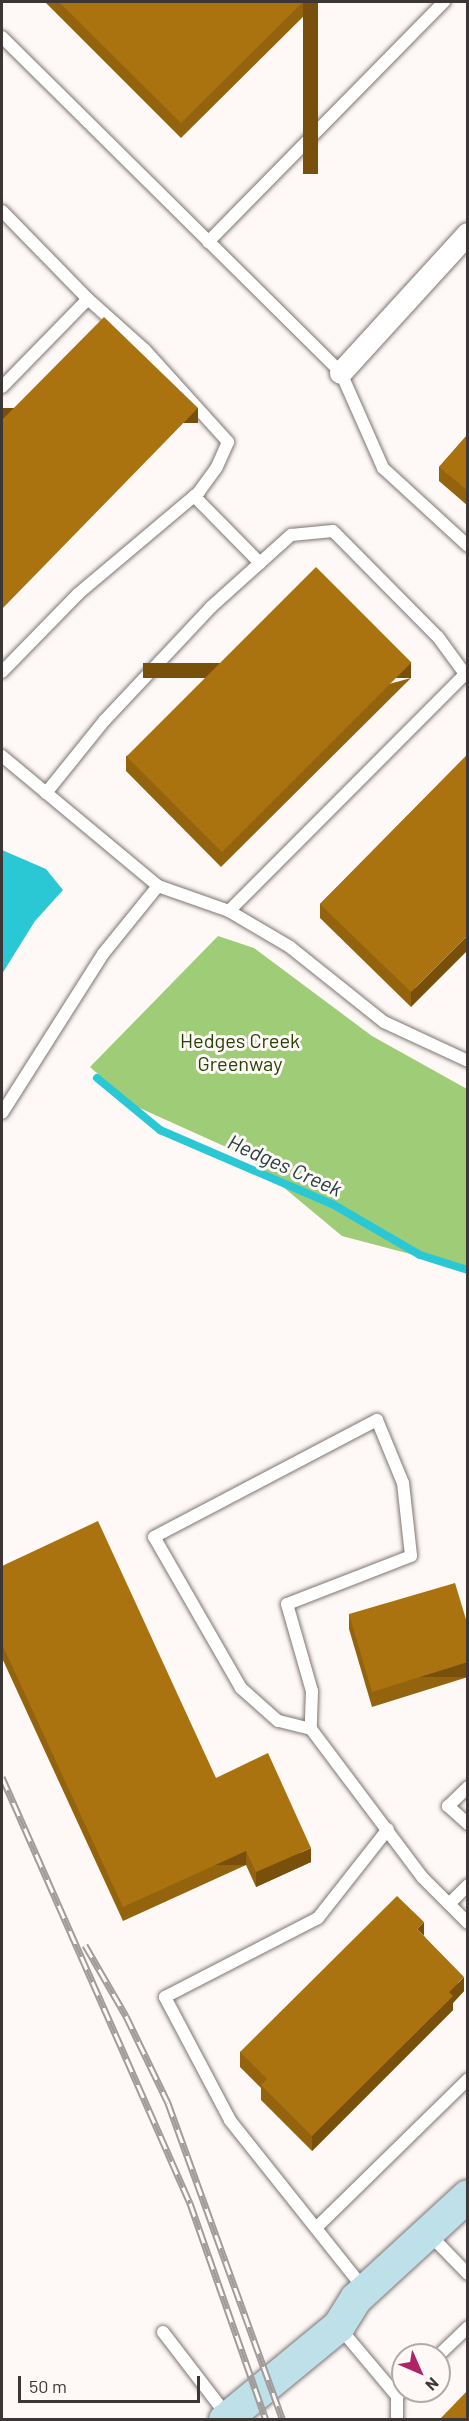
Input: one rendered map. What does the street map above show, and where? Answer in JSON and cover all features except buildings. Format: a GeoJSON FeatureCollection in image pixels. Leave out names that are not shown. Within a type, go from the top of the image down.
{"type":"FeatureCollection","features":[{"type":"Feature","properties":{"kind":"main road"},"geometry":{"type":"LineString","coordinates":[[219,2414],[339,2326],[361,2295],[468,2196]]}},
{"type":"Feature","properties":{"kind":"main road"},"geometry":{"type":"LineString","coordinates":[[219,2414],[329,2310],[361,2295]]}},
{"type":"Feature","properties":{"kind":"street"},"geometry":{"type":"LineString","coordinates":[[341,373],[468,234]]}},
{"type":"Feature","properties":{"kind":"lane"},"geometry":{"type":"LineString","coordinates":[[208,242],[444,2]]}},
{"type":"Feature","properties":{"kind":"lane"},"geometry":{"type":"LineString","coordinates":[[2,38],[341,373],[383,468],[468,546]]}},
{"type":"Feature","properties":{"kind":"lane"},"geometry":{"type":"LineString","coordinates":[[2,211],[88,299],[145,350],[228,442],[217,467],[194,496],[78,594],[2,672]]}},
{"type":"Feature","properties":{"kind":"lane"},"geometry":{"type":"LineString","coordinates":[[2,387],[88,299]]}},
{"type":"Feature","properties":{"kind":"lane"},"geometry":{"type":"LineString","coordinates":[[194,496],[260,563]]}},
{"type":"Feature","properties":{"kind":"lane"},"geometry":{"type":"LineString","coordinates":[[46,793],[105,720],[212,607],[260,563],[291,535],[333,531],[438,637],[466,675],[229,911]]}},
{"type":"Feature","properties":{"kind":"lane"},"geometry":{"type":"LineString","coordinates":[[2,756],[158,886],[229,911],[290,947],[384,1022],[468,1061]]}},
{"type":"Feature","properties":{"kind":"lane"},"geometry":{"type":"LineString","coordinates":[[2,1113],[103,954],[158,886]]}},
{"type":"Feature","properties":{"kind":"lane"},"geometry":{"type":"LineString","coordinates":[[311,1729],[312,1691],[287,1604],[411,1556],[403,1483],[377,1420],[154,1537],[241,1688],[279,1721],[311,1729],[422,1877],[468,1923]]}},
{"type":"Feature","properties":{"kind":"lane"},"geometry":{"type":"LineString","coordinates":[[468,1787],[448,1806],[468,1824]]}},
{"type":"Feature","properties":{"kind":"lane"},"geometry":{"type":"LineString","coordinates":[[361,2295],[316,2228],[230,2120],[165,1997],[318,1917],[388,1829]]}},
{"type":"Feature","properties":{"kind":"lane"},"geometry":{"type":"LineString","coordinates":[[448,1904],[468,1885]]}},
{"type":"Feature","properties":{"kind":"lane"},"geometry":{"type":"LineString","coordinates":[[316,2228],[468,2079]]}},
{"type":"Feature","properties":{"kind":"lane"},"geometry":{"type":"LineString","coordinates":[[429,2234],[468,2274]]}},
{"type":"Feature","properties":{"kind":"lane"},"geometry":{"type":"LineString","coordinates":[[339,2326],[391,2383]]}},
{"type":"Feature","properties":{"kind":"lane"},"geometry":{"type":"LineString","coordinates":[[451,2343],[468,2327]]}},
{"type":"Feature","properties":{"kind":"lane"},"geometry":{"type":"LineString","coordinates":[[163,2332],[219,2414]]}},
{"type":"Feature","properties":{"kind":"lane"},"geometry":{"type":"LineString","coordinates":[[397,2420],[399,2403]]}},
{"type":"Feature","properties":{"kind":"green space","name":"Hedges Creek Greenway"},"geometry":{"type":"Polygon","coordinates":[[[218,936],[254,948],[372,1036],[467,1089],[467,1269],[342,1236],[246,1156],[133,1105],[90,1067],[218,936]]]}},
{"type":"Feature","properties":{"kind":"water"},"geometry":{"type":"Polygon","coordinates":[[[2,850],[46,869],[63,890],[35,921],[2,974],[2,850]]]}},
{"type":"Feature","properties":{"kind":"waterway","name":"Hedges Creek"},"geometry":{"type":"LineString","coordinates":[[97,1078],[160,1130],[334,1205],[420,1255],[468,1270]]}},
{"type":"Feature","properties":{"kind":"railway"},"geometry":{"type":"LineString","coordinates":[[2,1777],[190,2203],[266,2420]]}},
{"type":"Feature","properties":{"kind":"railway"},"geometry":{"type":"LineString","coordinates":[[85,1945],[126,2016],[168,2103],[283,2420]]}}]}
